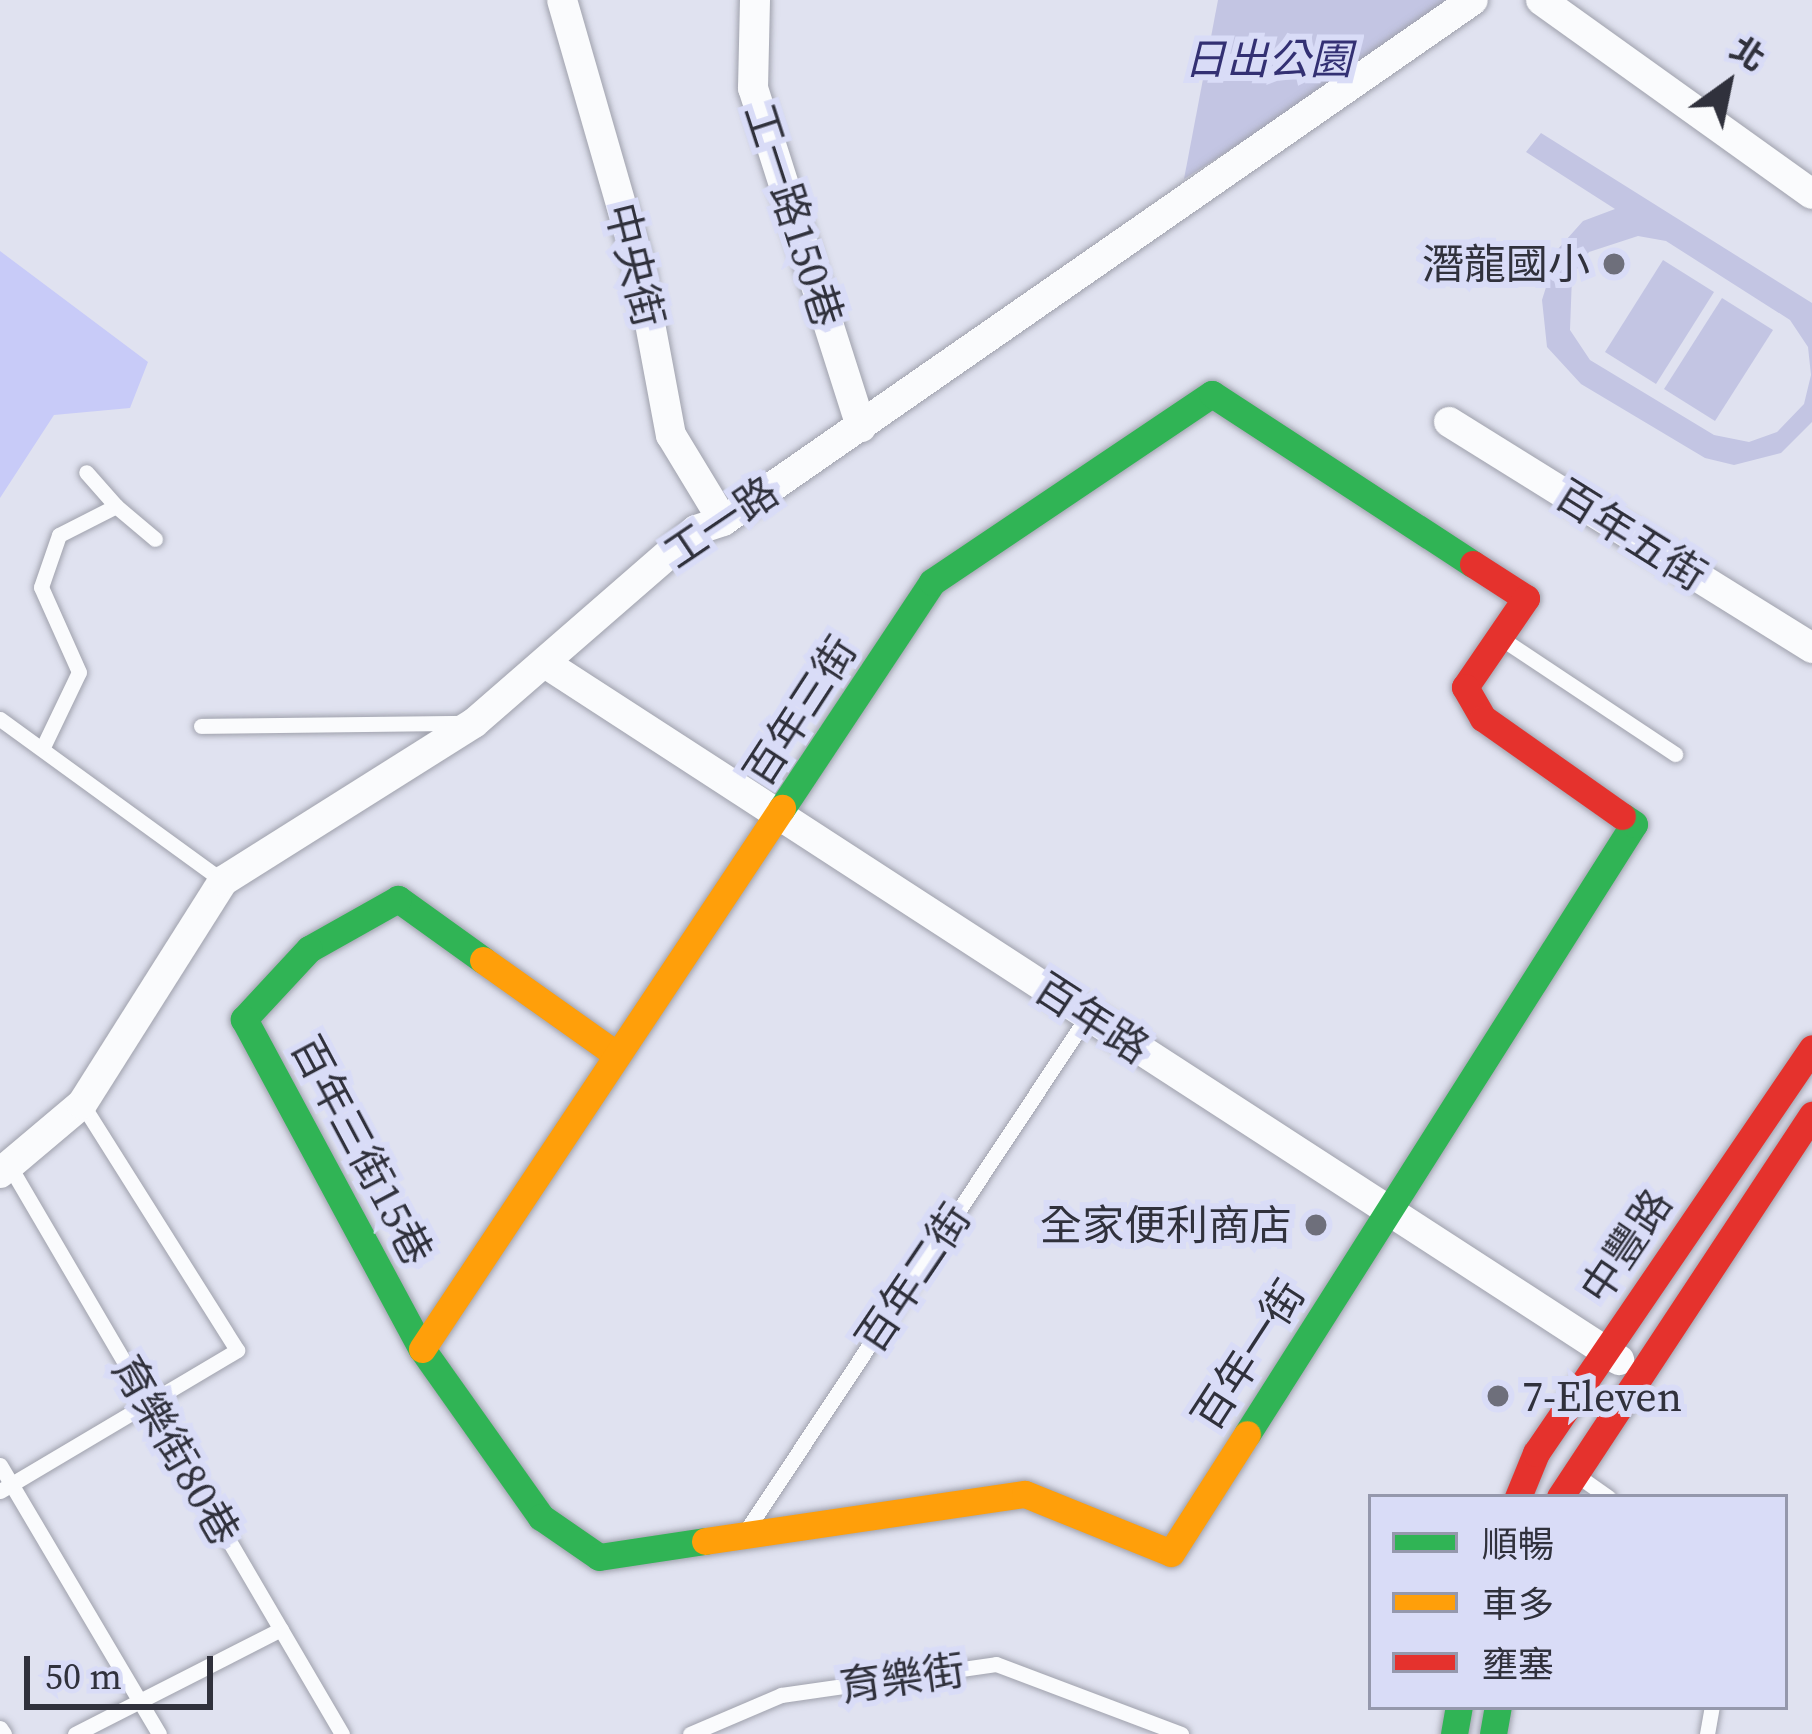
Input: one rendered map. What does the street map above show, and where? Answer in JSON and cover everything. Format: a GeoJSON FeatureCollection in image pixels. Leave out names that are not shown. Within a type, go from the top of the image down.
{"type":"FeatureCollection","features":[{"type":"Feature","properties":{"kind":"street","name":"中央街"},"geometry":{"type":"LineString","coordinates":[[562,0],[640,269],[671,435],[723,521]]}},
{"type":"Feature","properties":{"kind":"street","name":"工一路150巷"},"geometry":{"type":"LineString","coordinates":[[755,0],[753,88],[861,427]]}},
{"type":"Feature","properties":{"kind":"street","name":"工一路"},"geometry":{"type":"LineString","coordinates":[[4,1169],[82,1104],[223,881],[474,723],[548,664],[696,530],[723,521],[861,427],[1473,0]]}},
{"type":"Feature","properties":{"kind":"street"},"geometry":{"type":"LineString","coordinates":[[1541,0],[1812,194]]}},
{"type":"Feature","properties":{"kind":"street","name":"百年三街"},"geometry":{"type":"LineString","coordinates":[[422,1349],[616,1054],[782,817],[932,582],[1212,394],[1526,598],[1499,638]]}},
{"type":"Feature","properties":{"kind":"street","name":"百年五街"},"geometry":{"type":"LineString","coordinates":[[1449,422],[1812,648]]}},
{"type":"Feature","properties":{"kind":"street","name":"百年一街"},"geometry":{"type":"LineString","coordinates":[[739,1541],[1024,1494],[1171,1553],[1634,824],[1483,718],[1465,687],[1499,638]]}},
{"type":"Feature","properties":{"kind":"street","name":"百年路"},"geometry":{"type":"LineString","coordinates":[[548,664],[1637,1372]]}},
{"type":"Feature","properties":{"kind":"street","name":"百年三街15巷"},"geometry":{"type":"LineString","coordinates":[[422,1349],[244,1019],[309,949],[398,899],[616,1054]]}},
{"type":"Feature","properties":{"kind":"street","name":"中豐路"},"geometry":{"type":"LineString","coordinates":[[1519,1494],[1536,1453],[1811,1051]]}},
{"type":"Feature","properties":{"kind":"street","name":"中豐路"},"geometry":{"type":"LineString","coordinates":[[1565,1484],[1812,1115]]}},
{"type":"Feature","properties":{"kind":"street"},"geometry":{"type":"LineString","coordinates":[[422,1349],[541,1517],[599,1557],[739,1541]]}},
{"type":"Feature","properties":{"kind":"lane"},"geometry":{"type":"LineString","coordinates":[[86,472],[155,539]]}},
{"type":"Feature","properties":{"kind":"lane"},"geometry":{"type":"LineString","coordinates":[[43,747],[79,672],[41,587],[59,535],[116,506]]}},
{"type":"Feature","properties":{"kind":"lane"},"geometry":{"type":"LineString","coordinates":[[1499,638],[1675,754]]}},
{"type":"Feature","properties":{"kind":"lane"},"geometry":{"type":"LineString","coordinates":[[0,719],[223,881]]}},
{"type":"Feature","properties":{"kind":"lane"},"geometry":{"type":"LineString","coordinates":[[201,726],[474,723]]}},
{"type":"Feature","properties":{"kind":"lane","name":"百年二街"},"geometry":{"type":"LineString","coordinates":[[739,1541],[1088,1016]]}},
{"type":"Feature","properties":{"kind":"lane"},"geometry":{"type":"LineString","coordinates":[[6,1488],[237,1350],[82,1104]]}},
{"type":"Feature","properties":{"kind":"lane","name":"育樂街80巷"},"geometry":{"type":"LineString","coordinates":[[4,1169],[150,1406],[342,1734]]}},
{"type":"Feature","properties":{"kind":"lane"},"geometry":{"type":"LineString","coordinates":[[0,1465],[6,1488],[159,1734]]}},
{"type":"Feature","properties":{"kind":"lane"},"geometry":{"type":"LineString","coordinates":[[1565,1484],[1598,1494]]}},
{"type":"Feature","properties":{"kind":"lane"},"geometry":{"type":"LineString","coordinates":[[75,1734],[281,1629]]}},
{"type":"Feature","properties":{"kind":"lane","name":"育樂街"},"geometry":{"type":"LineString","coordinates":[[690,1734],[781,1695],[996,1664],[1181,1734]]}},
{"type":"Feature","properties":{"kind":"green space","name":"日出公園"},"geometry":{"type":"Polygon","coordinates":[[[1218,0],[1466,0],[1184,179],[1218,0]]]}},
{"type":"Feature","properties":{"kind":"green space"},"geometry":{"type":"Polygon","coordinates":[[[1541,133],[1812,303],[1812,422],[1781,453],[1734,465],[1705,458],[1581,384],[1547,347],[1542,300],[1558,249],[1583,221],[1615,209],[1526,152],[1541,133]],[[1638,236],[1589,252],[1572,276],[1570,330],[1590,360],[1714,435],[1749,442],[1777,432],[1804,404],[1811,375],[1808,347],[1790,320],[1666,241],[1638,236]]]}},
{"type":"Feature","properties":{"kind":"green space"},"geometry":{"type":"Polygon","coordinates":[[[1663,260],[1714,292],[1656,384],[1605,352],[1663,260]]]}},
{"type":"Feature","properties":{"kind":"green space"},"geometry":{"type":"Polygon","coordinates":[[[1722,298],[1773,330],[1715,421],[1664,389],[1722,298]]]}},
{"type":"Feature","properties":{"kind":"shaded area"},"geometry":{"type":"Polygon","coordinates":[[[0,251],[148,362],[130,408],[54,415],[0,498],[0,251]]]}},
{"type":"Feature","properties":{"kind":"traffic: fast"},"geometry":{"type":"LineString","coordinates":[[782,808],[932,582],[1212,394],[1473,564]]}},
{"type":"Feature","properties":{"kind":"traffic: fast"},"geometry":{"type":"LineString","coordinates":[[1247,1434],[1634,824],[1622,816]]}},
{"type":"Feature","properties":{"kind":"traffic: fast"},"geometry":{"type":"LineString","coordinates":[[483,960],[398,899],[309,949],[244,1019],[422,1349],[541,1517],[599,1557],[705,1541]]}},
{"type":"Feature","properties":{"kind":"traffic: fast"},"geometry":{"type":"LineString","coordinates":[[1454,1734],[1458,1710]]}},
{"type":"Feature","properties":{"kind":"traffic: fast"},"geometry":{"type":"LineString","coordinates":[[1493,1734],[1497,1710]]}},
{"type":"Feature","properties":{"kind":"traffic: slow"},"geometry":{"type":"LineString","coordinates":[[422,1349],[782,808]]}},
{"type":"Feature","properties":{"kind":"traffic: slow"},"geometry":{"type":"LineString","coordinates":[[483,960],[616,1054]]}},
{"type":"Feature","properties":{"kind":"traffic: slow"},"geometry":{"type":"LineString","coordinates":[[705,1541],[1025,1494],[1171,1553],[1247,1434]]}},
{"type":"Feature","properties":{"kind":"traffic: jam"},"geometry":{"type":"LineString","coordinates":[[1473,564],[1526,598],[1465,687],[1483,718],[1622,816]]}},
{"type":"Feature","properties":{"kind":"traffic: jam"},"geometry":{"type":"LineString","coordinates":[[1519,1494],[1536,1453],[1812,1048]]}},
{"type":"Feature","properties":{"kind":"traffic: jam"},"geometry":{"type":"LineString","coordinates":[[1562,1494],[1812,1115]]}},
{"type":"Feature","properties":{"kind":"place","name":"潛龍國小"},"geometry":{"type":"Point","coordinates":[1614,264]}},
{"type":"Feature","properties":{"kind":"place","name":"全家便利商店"},"geometry":{"type":"Point","coordinates":[1316,1225]}},
{"type":"Feature","properties":{"kind":"place","name":"7-Eleven"},"geometry":{"type":"Point","coordinates":[1498,1396]}}]}
